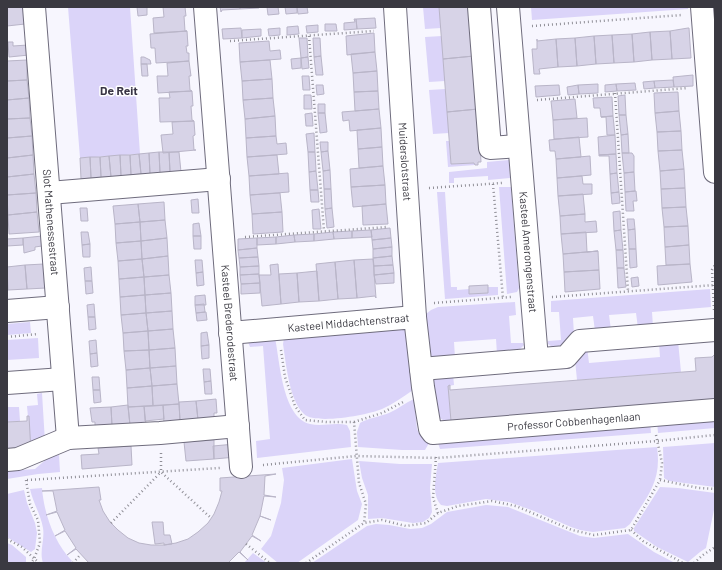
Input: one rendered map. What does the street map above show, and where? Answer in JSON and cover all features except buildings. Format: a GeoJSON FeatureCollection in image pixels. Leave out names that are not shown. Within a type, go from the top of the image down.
{"type":"FeatureCollection","features":[{"type":"Feature","properties":{"kind":"street","name":"Slot Mathenessestraat"},"geometry":{"type":"LineString","coordinates":[[34,7],[68,438]]}},
{"type":"Feature","properties":{"kind":"street","name":"Kasteel Brederodestraat"},"geometry":{"type":"LineString","coordinates":[[206,7],[230,333],[242,467]]}},
{"type":"Feature","properties":{"kind":"street","name":"Muiderslotstraat"},"geometry":{"type":"LineString","coordinates":[[395,7],[410,225],[414,311]]}},
{"type":"Feature","properties":{"kind":"street"},"geometry":{"type":"LineString","coordinates":[[479,7],[490,148],[519,146]]}},
{"type":"Feature","properties":{"kind":"street"},"geometry":{"type":"LineString","coordinates":[[702,10],[715,172]]}},
{"type":"Feature","properties":{"kind":"street","name":"Kasteel Amerongenstraat"},"geometry":{"type":"LineString","coordinates":[[509,17],[536,359]]}},
{"type":"Feature","properties":{"kind":"street"},"geometry":{"type":"LineString","coordinates":[[49,193],[218,179]]}},
{"type":"Feature","properties":{"kind":"street"},"geometry":{"type":"LineString","coordinates":[[7,311],[58,307]]}},
{"type":"Feature","properties":{"kind":"street","name":"Kasteel Middachtenstraat"},"geometry":{"type":"LineString","coordinates":[[230,333],[278,329],[414,311],[422,378]]}},
{"type":"Feature","properties":{"kind":"street"},"geometry":{"type":"LineString","coordinates":[[433,433],[430,429],[422,378],[536,359],[566,357],[580,341],[715,330]]}},
{"type":"Feature","properties":{"kind":"street"},"geometry":{"type":"LineString","coordinates":[[7,383],[63,379]]}},
{"type":"Feature","properties":{"kind":"street","name":"Professor Cobbenhagenlaan"},"geometry":{"type":"LineString","coordinates":[[433,433],[715,410]]}},
{"type":"Feature","properties":{"kind":"street"},"geometry":{"type":"LineString","coordinates":[[15,459],[68,438],[160,433],[238,426]]}},
{"type":"Feature","properties":{"kind":"path"},"geometry":{"type":"LineString","coordinates":[[509,17],[702,10]]}},
{"type":"Feature","properties":{"kind":"path"},"geometry":{"type":"LineString","coordinates":[[208,43],[397,29]]}},
{"type":"Feature","properties":{"kind":"path"},"geometry":{"type":"LineString","coordinates":[[309,36],[324,231]]}},
{"type":"Feature","properties":{"kind":"path"},"geometry":{"type":"LineString","coordinates":[[516,101],[708,86]]}},
{"type":"Feature","properties":{"kind":"path"},"geometry":{"type":"LineString","coordinates":[[615,94],[628,291]]}},
{"type":"Feature","properties":{"kind":"path"},"geometry":{"type":"LineString","coordinates":[[407,189],[522,183]]}},
{"type":"Feature","properties":{"kind":"path"},"geometry":{"type":"LineString","coordinates":[[493,184],[502,298]]}},
{"type":"Feature","properties":{"kind":"path"},"geometry":{"type":"LineString","coordinates":[[223,239],[410,225]]}},
{"type":"Feature","properties":{"kind":"path"},"geometry":{"type":"LineString","coordinates":[[715,265],[712,270],[715,316]]}},
{"type":"Feature","properties":{"kind":"path"},"geometry":{"type":"LineString","coordinates":[[414,311],[502,298],[714,285]]}},
{"type":"Feature","properties":{"kind":"path"},"geometry":{"type":"LineString","coordinates":[[278,329],[285,377],[295,406],[306,420],[354,422],[382,413],[404,401],[422,378]]}},
{"type":"Feature","properties":{"kind":"path"},"geometry":{"type":"LineString","coordinates":[[7,337],[60,332]]}},
{"type":"Feature","properties":{"kind":"path"},"geometry":{"type":"LineString","coordinates":[[631,530],[660,480],[662,463],[657,441],[654,415]]}},
{"type":"Feature","properties":{"kind":"path"},"geometry":{"type":"LineString","coordinates":[[354,422],[359,483],[366,504],[364,523]]}},
{"type":"Feature","properties":{"kind":"path"},"geometry":{"type":"LineString","coordinates":[[433,433],[436,458],[433,498],[438,513]]}},
{"type":"Feature","properties":{"kind":"path"},"geometry":{"type":"LineString","coordinates":[[436,458],[715,436]]}},
{"type":"Feature","properties":{"kind":"path"},"geometry":{"type":"LineString","coordinates":[[15,459],[30,504],[38,520],[40,543],[31,563]]}},
{"type":"Feature","properties":{"kind":"path"},"geometry":{"type":"LineString","coordinates":[[111,523],[161,472],[212,518]]}},
{"type":"Feature","properties":{"kind":"path"},"geometry":{"type":"LineString","coordinates":[[660,480],[700,488],[715,489]]}},
{"type":"Feature","properties":{"kind":"path"},"geometry":{"type":"LineString","coordinates":[[306,563],[364,523],[382,520],[406,526],[426,523],[438,513],[458,506],[492,501],[516,506],[572,530],[594,535],[631,530]]}},
{"type":"Feature","properties":{"kind":"path"},"geometry":{"type":"LineString","coordinates":[[631,530],[643,542],[684,563]]}},
{"type":"Feature","properties":{"kind":"path"},"geometry":{"type":"LineString","coordinates":[[7,539],[22,547],[39,563]]}},
{"type":"Feature","properties":{"kind":"path"},"geometry":{"type":"LineString","coordinates":[[246,544],[270,563]]}},
{"type":"Feature","properties":{"kind":"path"},"geometry":{"type":"LineString","coordinates":[[694,563],[715,547]]}},
{"type":"Feature","properties":{"kind":"path"},"geometry":{"type":"LineString","coordinates":[[73,563],[81,554]]}},
{"type":"Feature","properties":{"kind":"shaded area"},"geometry":{"type":"Polygon","coordinates":[[[68,7],[130,7],[140,154],[80,158],[68,7]]]}},
{"type":"Feature","properties":{"kind":"shaded area"},"geometry":{"type":"Polygon","coordinates":[[[423,7],[439,7],[441,28],[425,29],[423,7]]]}},
{"type":"Feature","properties":{"kind":"shaded area"},"geometry":{"type":"Polygon","coordinates":[[[531,7],[688,7],[688,9],[532,20],[531,7]]]}},
{"type":"Feature","properties":{"kind":"shaded area"},"geometry":{"type":"Polygon","coordinates":[[[442,36],[445,81],[429,82],[425,37],[442,36]]]}},
{"type":"Feature","properties":{"kind":"shaded area"},"geometry":{"type":"Polygon","coordinates":[[[445,89],[449,133],[433,134],[429,90],[445,89]]]}},
{"type":"Feature","properties":{"kind":"shaded area"},"geometry":{"type":"Polygon","coordinates":[[[446,141],[449,141],[451,164],[474,163],[475,165],[448,167],[446,141]]]}},
{"type":"Feature","properties":{"kind":"shaded area"},"geometry":{"type":"Polygon","coordinates":[[[509,160],[510,178],[488,180],[488,176],[454,178],[454,183],[449,183],[449,172],[487,168],[487,162],[509,160]]]}},
{"type":"Feature","properties":{"kind":"shaded area"},"geometry":{"type":"Polygon","coordinates":[[[499,187],[511,187],[519,288],[517,292],[507,294],[499,187]]]}},
{"type":"Feature","properties":{"kind":"shaded area"},"geometry":{"type":"Polygon","coordinates":[[[437,192],[445,192],[451,287],[457,287],[457,290],[469,289],[470,294],[488,293],[488,287],[498,287],[498,295],[445,299],[437,192]]]}},
{"type":"Feature","properties":{"kind":"shaded area"},"geometry":{"type":"Polygon","coordinates":[[[710,289],[711,307],[652,312],[653,327],[638,328],[636,313],[609,315],[611,330],[595,331],[593,316],[573,318],[574,335],[557,350],[548,344],[548,341],[561,340],[559,312],[551,312],[551,301],[710,289]]]}},
{"type":"Feature","properties":{"kind":"shaded area"},"geometry":{"type":"Polygon","coordinates":[[[515,302],[516,315],[509,316],[511,343],[523,343],[524,345],[516,353],[497,354],[496,339],[454,342],[455,358],[430,359],[426,314],[431,310],[438,307],[515,302]]]}},
{"type":"Feature","properties":{"kind":"shaded area"},"geometry":{"type":"Polygon","coordinates":[[[30,322],[31,333],[7,335],[7,324],[30,322]]]}},
{"type":"Feature","properties":{"kind":"shaded area"},"geometry":{"type":"Polygon","coordinates":[[[406,329],[413,390],[382,409],[342,418],[319,419],[310,417],[304,414],[299,408],[289,381],[283,344],[284,338],[406,329]]]}},
{"type":"Feature","properties":{"kind":"shaded area"},"geometry":{"type":"Polygon","coordinates":[[[38,338],[39,358],[7,360],[7,340],[38,338]]]}},
{"type":"Feature","properties":{"kind":"shaded area"},"geometry":{"type":"Polygon","coordinates":[[[275,338],[284,387],[293,411],[301,419],[310,424],[347,425],[350,431],[351,447],[257,458],[256,441],[270,439],[263,346],[250,347],[248,342],[275,338]]]}},
{"type":"Feature","properties":{"kind":"shaded area"},"geometry":{"type":"Polygon","coordinates":[[[678,341],[681,372],[577,380],[575,360],[587,347],[589,363],[660,357],[659,342],[678,341]]]}},
{"type":"Feature","properties":{"kind":"shaded area"},"geometry":{"type":"Polygon","coordinates":[[[453,374],[454,385],[448,386],[451,421],[443,420],[436,416],[431,375],[453,374]]]}},
{"type":"Feature","properties":{"kind":"shaded area"},"geometry":{"type":"Polygon","coordinates":[[[42,393],[45,442],[31,451],[27,406],[38,405],[37,394],[42,393]]]}},
{"type":"Feature","properties":{"kind":"shaded area"},"geometry":{"type":"Polygon","coordinates":[[[414,399],[417,429],[420,435],[429,443],[425,450],[358,447],[357,432],[360,423],[389,413],[414,399]]]}},
{"type":"Feature","properties":{"kind":"shaded area"},"geometry":{"type":"Polygon","coordinates":[[[7,407],[19,407],[20,421],[7,422],[7,407]]]}},
{"type":"Feature","properties":{"kind":"shaded area"},"geometry":{"type":"Polygon","coordinates":[[[715,417],[715,428],[658,433],[657,421],[715,417]]]}},
{"type":"Feature","properties":{"kind":"shaded area"},"geometry":{"type":"Polygon","coordinates":[[[650,422],[651,433],[440,449],[438,443],[650,422]]]}},
{"type":"Feature","properties":{"kind":"shaded area"},"geometry":{"type":"Polygon","coordinates":[[[715,443],[715,487],[669,481],[664,478],[663,447],[715,443]]]}},
{"type":"Feature","properties":{"kind":"shaded area"},"geometry":{"type":"Polygon","coordinates":[[[657,447],[657,470],[652,488],[630,524],[625,528],[593,532],[580,530],[509,502],[486,499],[447,506],[441,505],[436,496],[435,479],[438,463],[657,447]]]}},
{"type":"Feature","properties":{"kind":"shaded area"},"geometry":{"type":"Polygon","coordinates":[[[59,455],[60,472],[7,479],[7,471],[35,469],[50,456],[59,455]]]}},
{"type":"Feature","properties":{"kind":"shaded area"},"geometry":{"type":"Polygon","coordinates":[[[352,459],[357,491],[362,504],[358,520],[297,563],[278,563],[261,549],[271,536],[281,503],[284,480],[282,468],[352,459]]]}},
{"type":"Feature","properties":{"kind":"shaded area"},"geometry":{"type":"Polygon","coordinates":[[[359,461],[400,464],[432,464],[430,488],[432,512],[429,518],[423,522],[413,523],[382,518],[368,519],[368,495],[362,478],[359,461]]]}},
{"type":"Feature","properties":{"kind":"shaded area"},"geometry":{"type":"Polygon","coordinates":[[[660,487],[715,493],[715,505],[706,548],[688,562],[657,547],[634,531],[634,528],[660,487]]]}},
{"type":"Feature","properties":{"kind":"shaded area"},"geometry":{"type":"Polygon","coordinates":[[[42,488],[45,508],[51,527],[60,545],[72,561],[70,563],[43,563],[43,528],[41,518],[30,489],[42,488]]]}},
{"type":"Feature","properties":{"kind":"shaded area"},"geometry":{"type":"Polygon","coordinates":[[[24,490],[37,533],[35,549],[31,552],[7,537],[7,494],[24,490]]]}},
{"type":"Feature","properties":{"kind":"shaded area"},"geometry":{"type":"Polygon","coordinates":[[[486,505],[508,507],[580,536],[594,538],[628,534],[654,552],[675,563],[312,563],[367,526],[376,524],[410,529],[422,528],[431,524],[447,512],[486,505]]]}},
{"type":"Feature","properties":{"kind":"shaded area"},"geometry":{"type":"Polygon","coordinates":[[[7,543],[12,545],[26,557],[26,563],[7,563],[7,543]]]}},
{"type":"Feature","properties":{"kind":"shaded area"},"geometry":{"type":"Polygon","coordinates":[[[253,553],[267,563],[244,563],[253,553]]]}},
{"type":"Feature","properties":{"kind":"district","name":"De Reit"},"geometry":{"type":"Point","coordinates":[119,91]}}]}
